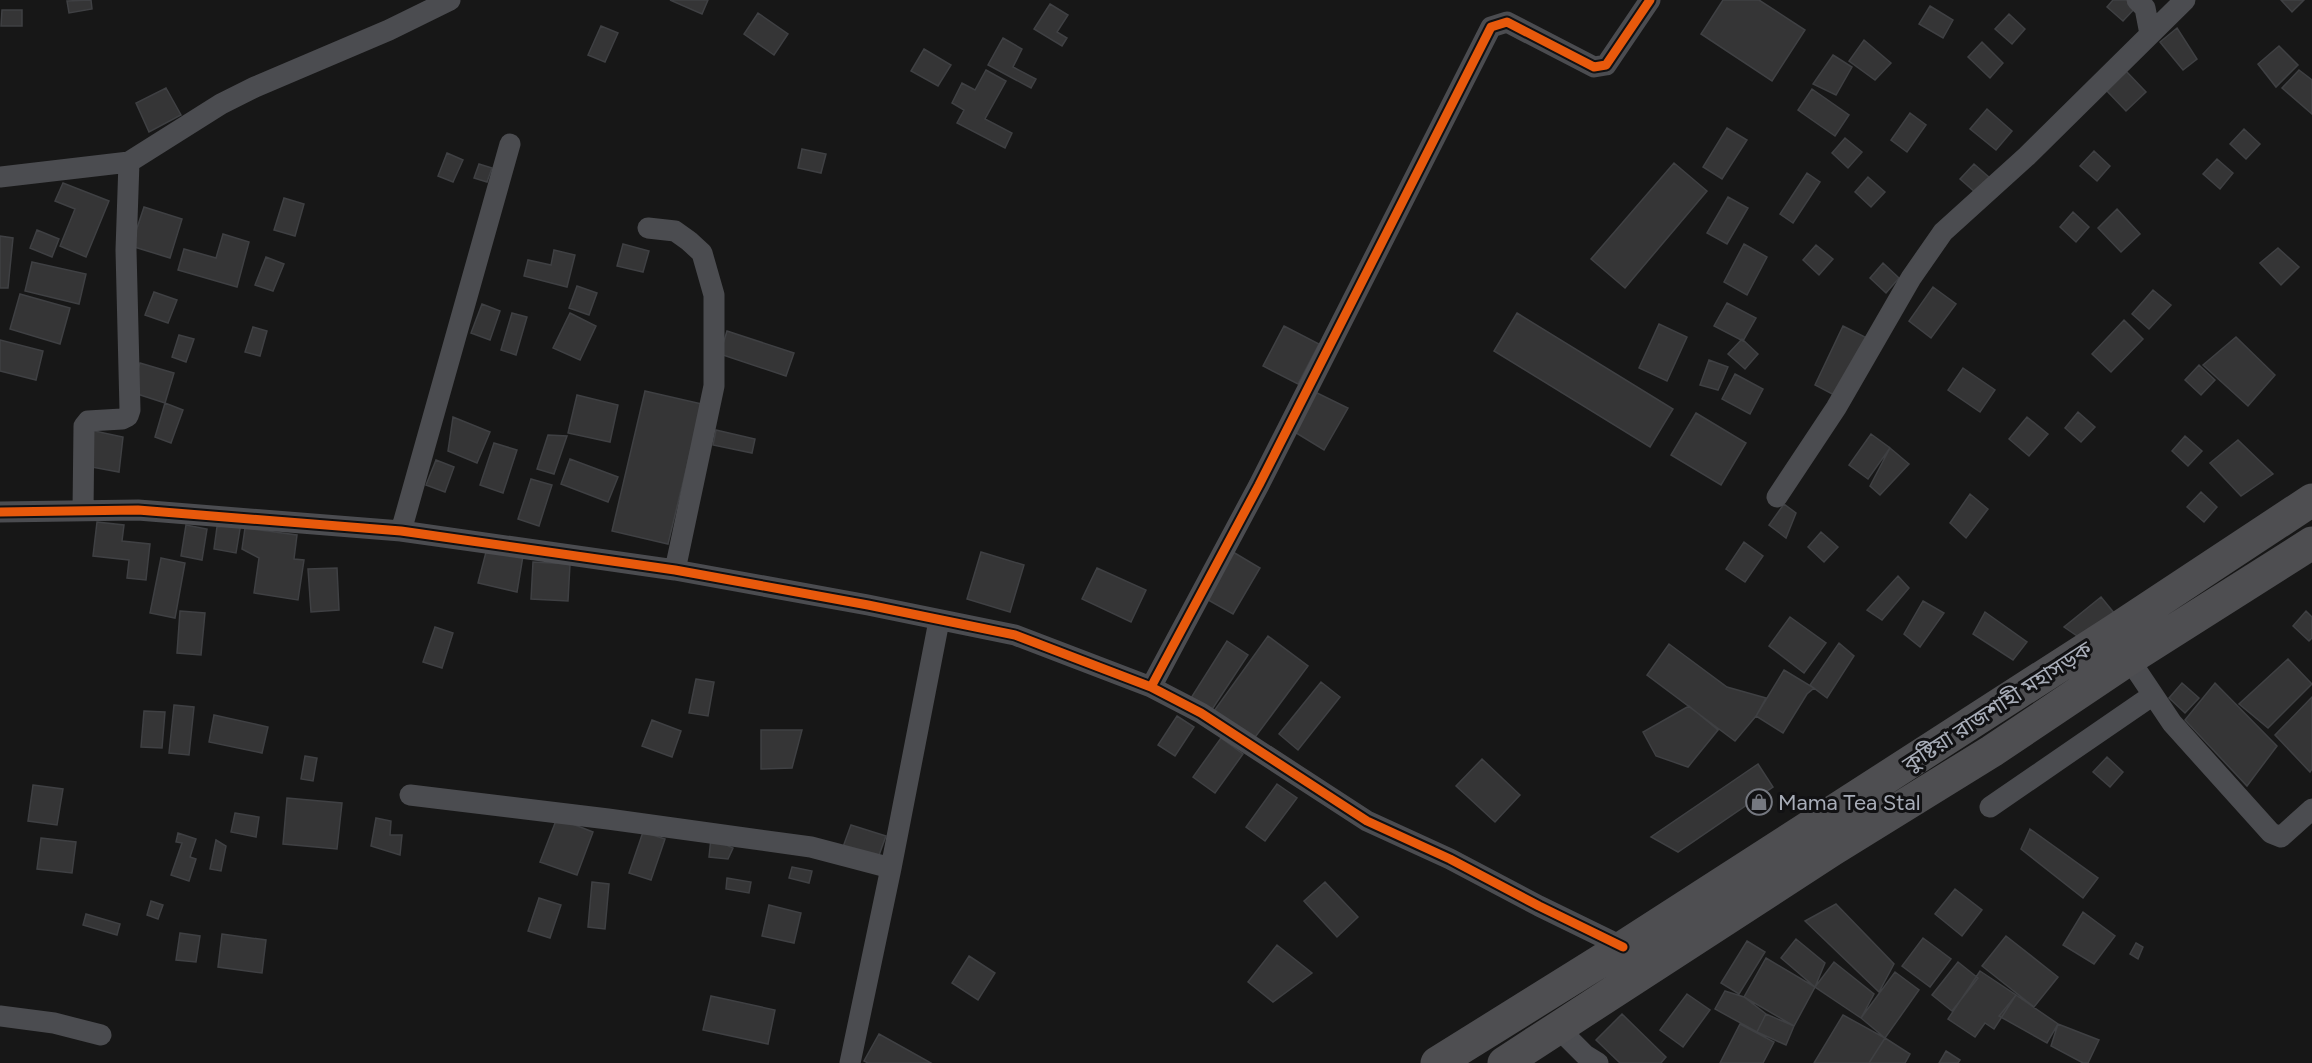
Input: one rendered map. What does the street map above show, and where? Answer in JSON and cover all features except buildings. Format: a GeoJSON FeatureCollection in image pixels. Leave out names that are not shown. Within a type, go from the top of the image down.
{"type":"FeatureCollection","features":[{"type":"Feature","properties":{"kind":"highway","name":"কুষ্টিয়া রাজশাহী মহাসড়ক"},"geometry":{"type":"LineString","coordinates":[[1439,1062],[1623,947],[2112,633],[2236,548],[2312,500]]}},
{"type":"Feature","properties":{"kind":"highway","name":"কুষ্টিয়া রাজশাহী মহাসড়ক"},"geometry":{"type":"LineString","coordinates":[[1504,1063],[2312,543]]}},
{"type":"Feature","properties":{"kind":"highway"},"geometry":{"type":"LineString","coordinates":[[2236,548],[2255,581]]}},
{"type":"Feature","properties":{"kind":"highway"},"geometry":{"type":"LineString","coordinates":[[1817,821],[1832,850]]}},
{"type":"Feature","properties":{"kind":"street"},"geometry":{"type":"LineString","coordinates":[[0,177],[129,162],[229,100],[389,30],[450,0]]}},
{"type":"Feature","properties":{"kind":"street"},"geometry":{"type":"LineString","coordinates":[[1151,687],[1259,485],[1491,27],[1507,22],[1594,67],[1606,65],[1650,0]]}},
{"type":"Feature","properties":{"kind":"street"},"geometry":{"type":"LineString","coordinates":[[2137,0],[2145,8],[2150,34]]}},
{"type":"Feature","properties":{"kind":"street"},"geometry":{"type":"LineString","coordinates":[[1777,497],[1836,408],[1911,278],[1943,232],[2027,156],[2185,0]]}},
{"type":"Feature","properties":{"kind":"street"},"geometry":{"type":"LineString","coordinates":[[401,531],[510,144]]}},
{"type":"Feature","properties":{"kind":"street"},"geometry":{"type":"LineString","coordinates":[[83,511],[84,426],[88,422],[123,419],[128,416],[130,410],[126,250],[129,162]]}},
{"type":"Feature","properties":{"kind":"street"},"geometry":{"type":"LineString","coordinates":[[648,228],[675,231],[690,240],[702,254],[714,295],[714,386],[675,570]]}},
{"type":"Feature","properties":{"kind":"street"},"geometry":{"type":"LineString","coordinates":[[0,512],[138,510],[401,531],[675,570],[868,605],[1015,635],[1151,687],[1201,713],[1367,822],[1450,859],[1623,947]]}},
{"type":"Feature","properties":{"kind":"street"},"geometry":{"type":"LineString","coordinates":[[850,1063],[939,621]]}},
{"type":"Feature","properties":{"kind":"street"},"geometry":{"type":"LineString","coordinates":[[2129,659],[2172,723],[2271,833],[2281,837],[2312,809]]}},
{"type":"Feature","properties":{"kind":"street"},"geometry":{"type":"LineString","coordinates":[[1990,807],[2153,695]]}},
{"type":"Feature","properties":{"kind":"street"},"geometry":{"type":"LineString","coordinates":[[410,795],[811,847],[891,868]]}},
{"type":"Feature","properties":{"kind":"street"},"geometry":{"type":"LineString","coordinates":[[0,1016],[54,1023],[101,1035]]}},
{"type":"Feature","properties":{"kind":"street"},"geometry":{"type":"LineString","coordinates":[[1559,1029],[1598,1063]]}},
{"type":"Feature","properties":{"kind":"cycle path"},"geometry":{"type":"LineString","coordinates":[[1151,687],[1259,485],[1491,27],[1507,22],[1594,67],[1606,65],[1650,0]]}},
{"type":"Feature","properties":{"kind":"cycle path"},"geometry":{"type":"LineString","coordinates":[[0,512],[138,510],[401,531],[675,570],[868,605],[1015,635],[1151,687],[1201,713],[1367,821],[1450,859],[1623,947]]}},
{"type":"Feature","properties":{"kind":"place","name":"Mama Tea Stal"},"geometry":{"type":"Point","coordinates":[1759,802]}}]}
